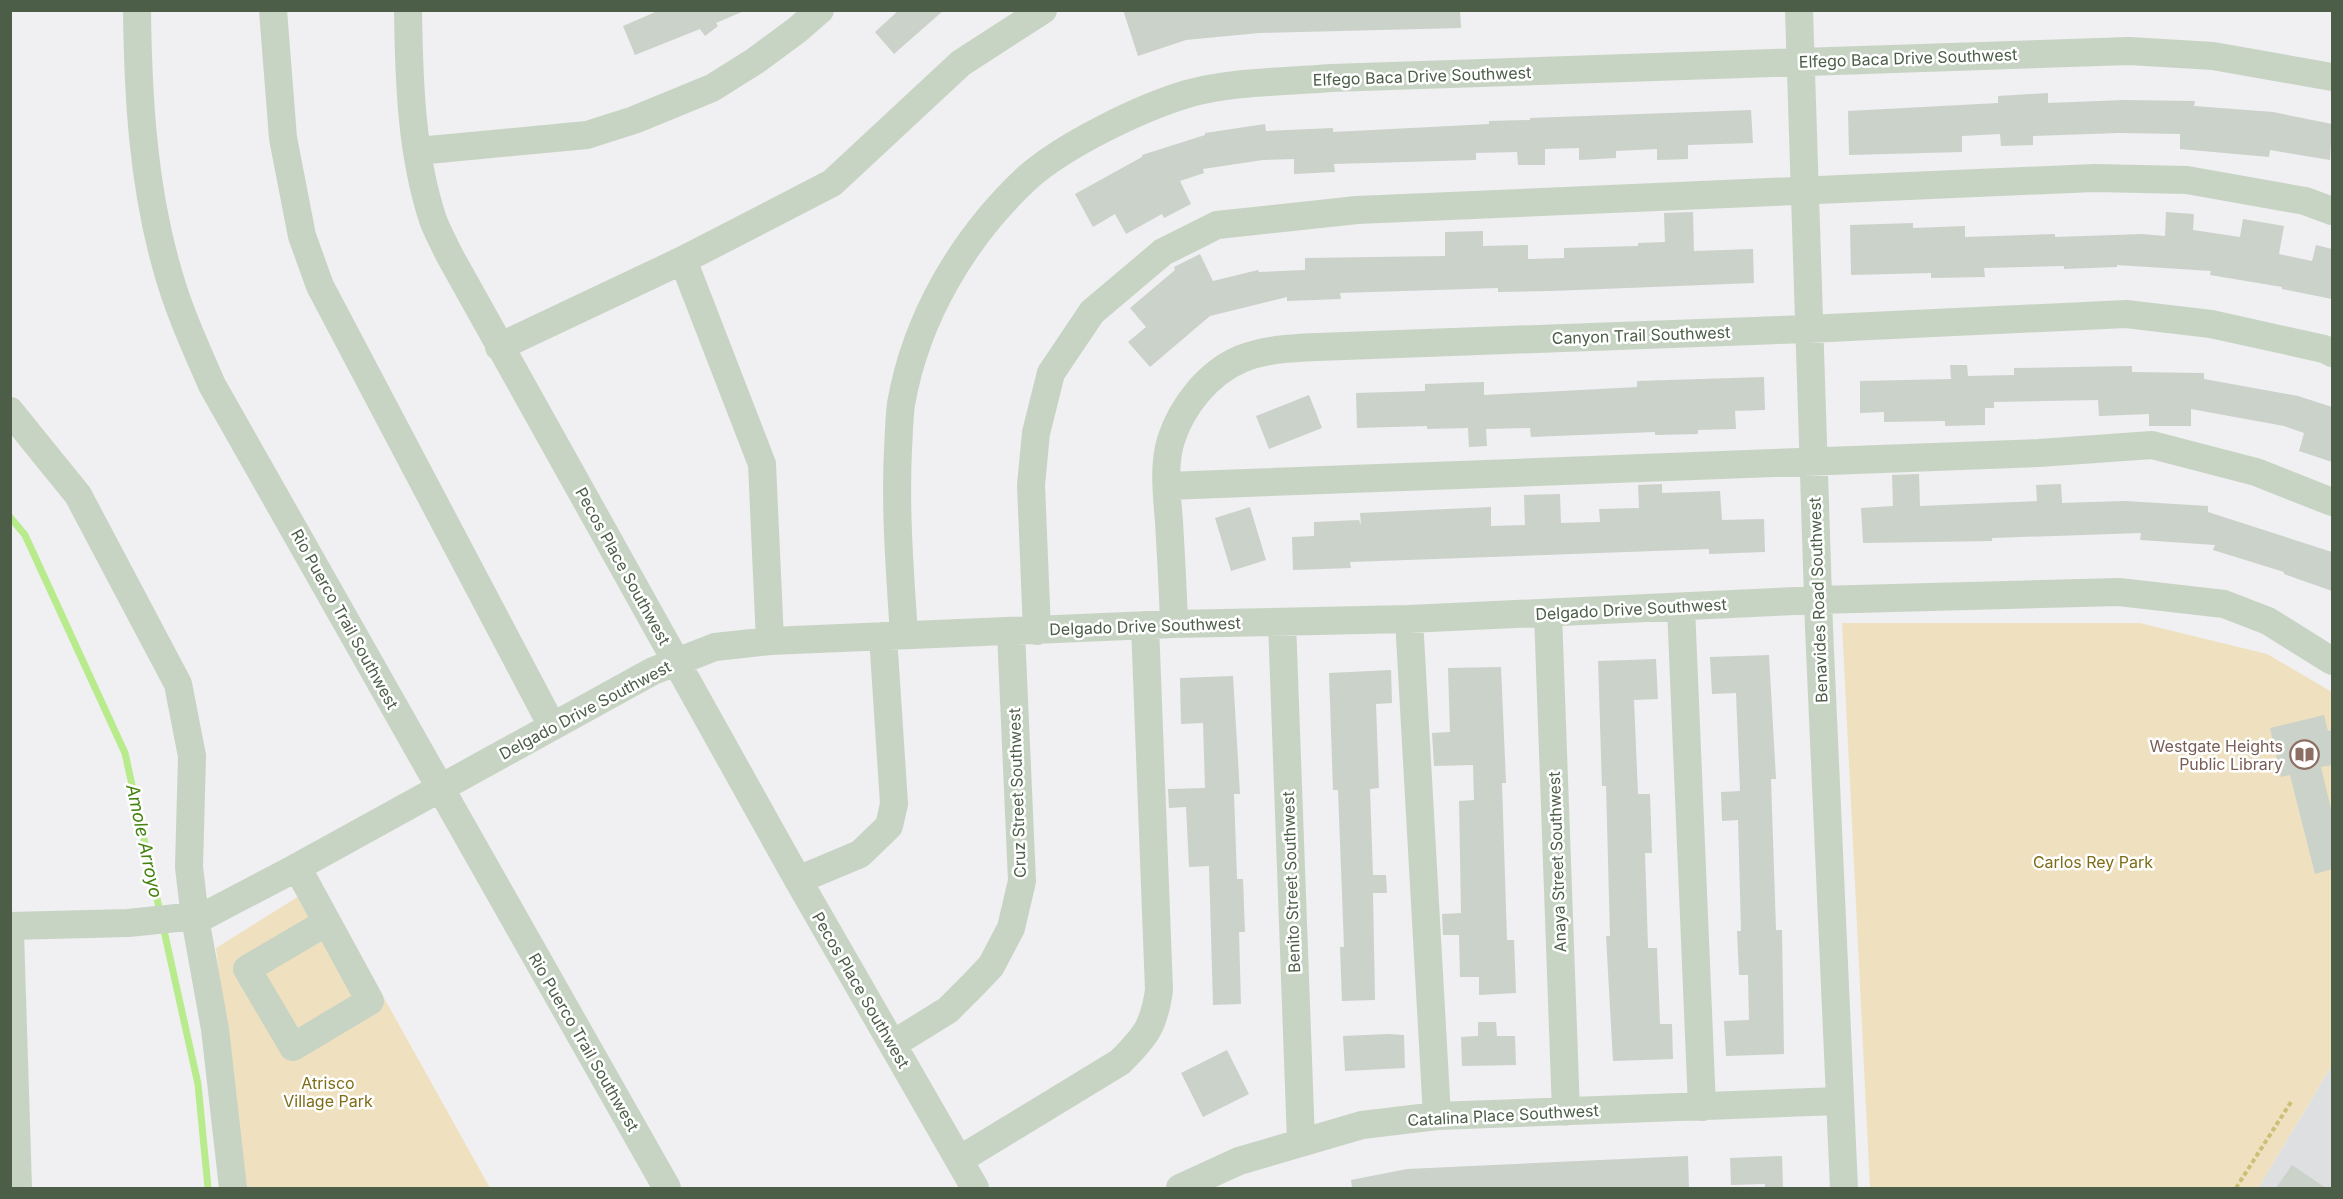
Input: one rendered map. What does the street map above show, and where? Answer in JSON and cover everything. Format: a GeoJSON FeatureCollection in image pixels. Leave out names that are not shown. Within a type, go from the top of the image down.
{"type":"FeatureCollection","features":[{"type":"Feature","properties":{"kind":"street","name":"Rio Puerco Trail Southwest"},"geometry":{"type":"LineString","coordinates":[[137,10],[145,159],[154,216],[166,266],[187,328],[212,385],[667,1188]]}},
{"type":"Feature","properties":{"kind":"street"},"geometry":{"type":"LineString","coordinates":[[273,10],[283,138],[302,236],[320,286],[552,726]]}},
{"type":"Feature","properties":{"kind":"street","name":"Pecos Place Southwest"},"geometry":{"type":"LineString","coordinates":[[408,10],[411,116],[425,192],[434,223],[499,346],[798,880],[975,1188]]}},
{"type":"Feature","properties":{"kind":"street"},"geometry":{"type":"LineString","coordinates":[[417,151],[587,135],[634,120],[712,88],[755,61],[820,10]]}},
{"type":"Feature","properties":{"kind":"street"},"geometry":{"type":"LineString","coordinates":[[499,346],[683,260],[832,183],[962,63],[1043,10]]}},
{"type":"Feature","properties":{"kind":"street","name":"Benavides Road Southwest"},"geometry":{"type":"LineString","coordinates":[[1799,10],[1818,600],[1838,1101],[1844,1188]]}},
{"type":"Feature","properties":{"kind":"street","name":"Elfego Baca Drive Southwest"},"geometry":{"type":"LineString","coordinates":[[798,880],[860,854],[889,826],[894,804],[896,491],[901,407],[908,371],[924,325],[943,287],[978,231],[1028,177],[1074,145],[1129,117],[1187,94],[1235,85],[1331,78],[2128,51],[2213,56],[2332,77]]}},
{"type":"Feature","properties":{"kind":"street","name":"Cruz Street Southwest"},"geometry":{"type":"LineString","coordinates":[[893,1044],[948,1010],[991,966],[1011,928],[1022,881],[1024,631],[1031,485],[1036,433],[1051,374],[1092,312],[1163,252],[1217,225],[1357,210],[2094,178],[2187,180],[2304,201],[2332,211]]}},
{"type":"Feature","properties":{"kind":"street"},"geometry":{"type":"LineString","coordinates":[[683,260],[762,464],[770,641]]}},
{"type":"Feature","properties":{"kind":"street","name":"Canyon Trail Southwest"},"geometry":{"type":"LineString","coordinates":[[1174,624],[1167,486],[1171,441],[1196,393],[1219,371],[1242,358],[1280,350],[1318,347],[1808,330],[2126,314],[2211,324],[2324,349],[2332,353]]}},
{"type":"Feature","properties":{"kind":"street"},"geometry":{"type":"LineString","coordinates":[[10,411],[78,495],[178,684],[192,756],[189,867],[200,917],[200,946],[215,1029],[233,1188]]}},
{"type":"Feature","properties":{"kind":"street"},"geometry":{"type":"LineString","coordinates":[[1167,486],[2039,453],[2152,446],[2256,472],[2332,502]]}},
{"type":"Feature","properties":{"kind":"street","name":"Delgado Drive Southwest"},"geometry":{"type":"LineString","coordinates":[[10,926],[128,923],[200,917],[297,867],[676,660],[715,647],[770,641],[1145,625],[1409,619],[1818,600],[2119,592],[2224,604],[2268,621],[2332,661]]}},
{"type":"Feature","properties":{"kind":"street"},"geometry":{"type":"LineString","coordinates":[[1681,608],[1702,1107]]}},
{"type":"Feature","properties":{"kind":"street","name":"Anaya Street Southwest"},"geometry":{"type":"LineString","coordinates":[[1548,613],[1566,1112]]}},
{"type":"Feature","properties":{"kind":"street"},"geometry":{"type":"LineString","coordinates":[[1409,619],[1437,1116]]}},
{"type":"Feature","properties":{"kind":"street","name":"Benito Street Southwest"},"geometry":{"type":"LineString","coordinates":[[1282,622],[1301,1142]]}},
{"type":"Feature","properties":{"kind":"street"},"geometry":{"type":"LineString","coordinates":[[959,1160],[1120,1062],[1141,1041],[1155,1016],[1159,990],[1145,625]]}},
{"type":"Feature","properties":{"kind":"street"},"geometry":{"type":"LineString","coordinates":[[297,867],[327,922],[370,1001],[293,1047],[248,969],[327,922]]}},
{"type":"Feature","properties":{"kind":"street"},"geometry":{"type":"LineString","coordinates":[[10,933],[18,1188]]}},
{"type":"Feature","properties":{"kind":"street","name":"Catalina Place Southwest"},"geometry":{"type":"LineString","coordinates":[[1180,1188],[1239,1161],[1362,1125],[1437,1116],[1838,1101]]}},
{"type":"Feature","properties":{"kind":"path"},"geometry":{"type":"LineString","coordinates":[[2236,1188],[2291,1102]]}},
{"type":"Feature","properties":{"kind":"shaded area"},"geometry":{"type":"Polygon","coordinates":[[[2332,1065],[2332,1188],[2258,1188],[2304,1112],[2332,1065]]]}},
{"type":"Feature","properties":{"kind":"green space","name":"Carlos Rey Park"},"geometry":{"type":"Polygon","coordinates":[[[1842,623],[2140,623],[2267,654],[2332,692],[2332,1065],[2258,1188],[1870,1188],[1842,623]]]}},
{"type":"Feature","properties":{"kind":"green space","name":"Atrisco Village Park"},"geometry":{"type":"Polygon","coordinates":[[[320,883],[490,1188],[243,1188],[216,948],[320,883]]]}},
{"type":"Feature","properties":{"kind":"building"},"geometry":{"type":"Polygon","coordinates":[[[660,10],[744,11],[716,23],[718,26],[705,36],[700,29],[635,55],[623,26],[660,10]]]}},
{"type":"Feature","properties":{"kind":"building"},"geometry":{"type":"Polygon","coordinates":[[[899,10],[944,10],[894,54],[875,32],[899,10]]]}},
{"type":"Feature","properties":{"kind":"building"},"geometry":{"type":"Polygon","coordinates":[[[1123,10],[1460,10],[1461,28],[1259,33],[1186,40],[1138,56],[1123,10]]]}},
{"type":"Feature","properties":{"kind":"building"},"geometry":{"type":"Polygon","coordinates":[[[2048,93],[2048,103],[2124,100],[2195,101],[2194,106],[2273,112],[2332,124],[2330,160],[2270,150],[2269,157],[2180,149],[2180,134],[2119,133],[2033,136],[2033,145],[2001,146],[2000,134],[1962,136],[1962,152],[1849,155],[1848,111],[1998,103],[1998,96],[2048,93]]]}},
{"type":"Feature","properties":{"kind":"building"},"geometry":{"type":"Polygon","coordinates":[[[1751,110],[1753,143],[1688,145],[1688,159],[1657,160],[1657,149],[1616,151],[1616,158],[1579,160],[1579,148],[1545,149],[1545,165],[1518,165],[1517,152],[1476,153],[1476,160],[1334,164],[1335,172],[1294,174],[1294,159],[1263,160],[1203,169],[1204,173],[1180,181],[1191,204],[1164,218],[1162,214],[1126,234],[1115,214],[1093,227],[1075,194],[1142,155],[1205,135],[1205,133],[1265,124],[1266,131],[1333,128],[1333,132],[1489,124],[1489,121],[1530,120],[1530,118],[1751,110]]]}},
{"type":"Feature","properties":{"kind":"building"},"geometry":{"type":"Polygon","coordinates":[[[1693,212],[1694,251],[1753,249],[1754,283],[1551,291],[1498,292],[1498,288],[1340,293],[1341,299],[1287,301],[1287,297],[1210,316],[1150,367],[1128,342],[1146,327],[1130,308],[1175,270],[1174,267],[1200,254],[1213,281],[1258,270],[1259,272],[1305,270],[1305,258],[1445,256],[1445,232],[1483,231],[1483,246],[1528,245],[1528,259],[1564,258],[1564,248],[1638,246],[1638,243],[1665,242],[1664,213],[1693,212]]]}},
{"type":"Feature","properties":{"kind":"building"},"geometry":{"type":"Polygon","coordinates":[[[2166,212],[2194,214],[2193,230],[2240,237],[2243,219],[2284,226],[2279,254],[2312,261],[2316,245],[2332,249],[2332,299],[2282,289],[2282,287],[2210,275],[2211,271],[2117,265],[2117,267],[2064,269],[2064,266],[1984,268],[1985,277],[1931,278],[1931,273],[1851,275],[1850,225],[1913,223],[1913,228],[1965,226],[1965,237],[2055,234],[2055,237],[2142,234],[2165,236],[2166,212]]]}},
{"type":"Feature","properties":{"kind":"building"},"geometry":{"type":"Polygon","coordinates":[[[1950,365],[1967,365],[1968,376],[2014,375],[2014,368],[2132,366],[2132,372],[2204,373],[2204,379],[2298,396],[2332,407],[2332,462],[2299,451],[2304,433],[2284,426],[2191,409],[2191,426],[2149,426],[2149,414],[2099,416],[2098,400],[1994,402],[1994,408],[1985,408],[1985,425],[1945,426],[1945,421],[1884,422],[1884,412],[1860,413],[1860,381],[1951,379],[1950,365]]]}},
{"type":"Feature","properties":{"kind":"building"},"geometry":{"type":"Polygon","coordinates":[[[1764,377],[1765,410],[1735,411],[1736,429],[1698,430],[1698,434],[1655,435],[1655,432],[1531,437],[1530,428],[1486,429],[1487,446],[1469,447],[1468,428],[1427,429],[1427,426],[1357,428],[1356,393],[1425,391],[1425,384],[1484,382],[1484,395],[1637,387],[1637,381],[1764,377]]]}},
{"type":"Feature","properties":{"kind":"building"},"geometry":{"type":"Polygon","coordinates":[[[1309,395],[1322,428],[1269,449],[1256,416],[1309,395]]]}},
{"type":"Feature","properties":{"kind":"building"},"geometry":{"type":"Polygon","coordinates":[[[1919,474],[1920,506],[2037,501],[2036,485],[2061,484],[2062,503],[2125,501],[2208,506],[2208,512],[2332,552],[2332,591],[2284,574],[2284,572],[2213,550],[2215,545],[2140,540],[2141,533],[1992,538],[1992,541],[1863,543],[1861,508],[1893,506],[1892,475],[1919,474]]]}},
{"type":"Feature","properties":{"kind":"building"},"geometry":{"type":"Polygon","coordinates":[[[1662,484],[1662,493],[1720,491],[1722,520],[1764,519],[1765,552],[1709,554],[1709,549],[1350,562],[1351,568],[1293,570],[1292,537],[1314,536],[1314,522],[1359,520],[1361,525],[1360,513],[1491,507],[1491,526],[1525,525],[1524,495],[1560,494],[1561,523],[1600,522],[1599,509],[1639,508],[1638,485],[1662,484]]]}},
{"type":"Feature","properties":{"kind":"building"},"geometry":{"type":"Polygon","coordinates":[[[1250,507],[1266,560],[1231,571],[1215,518],[1250,507]]]}},
{"type":"Feature","properties":{"kind":"building"},"geometry":{"type":"Polygon","coordinates":[[[1769,655],[1776,779],[1771,779],[1776,930],[1782,930],[1784,1054],[1726,1056],[1724,1021],[1749,1020],[1748,975],[1739,975],[1737,931],[1741,931],[1738,820],[1722,821],[1721,792],[1740,791],[1736,693],[1712,694],[1710,657],[1769,655]]]}},
{"type":"Feature","properties":{"kind":"building"},"geometry":{"type":"Polygon","coordinates":[[[1656,659],[1658,699],[1634,700],[1638,794],[1650,794],[1652,853],[1645,853],[1648,948],[1657,948],[1660,1024],[1672,1024],[1673,1059],[1613,1061],[1606,936],[1610,936],[1606,786],[1602,786],[1598,661],[1656,659]]]}},
{"type":"Feature","properties":{"kind":"building"},"geometry":{"type":"Polygon","coordinates":[[[1501,667],[1506,783],[1502,783],[1507,940],[1514,940],[1516,993],[1479,995],[1479,977],[1460,977],[1459,935],[1443,935],[1442,914],[1461,913],[1459,801],[1474,800],[1473,765],[1434,766],[1432,733],[1450,732],[1448,668],[1501,667]]]}},
{"type":"Feature","properties":{"kind":"building"},"geometry":{"type":"Polygon","coordinates":[[[1391,670],[1392,703],[1376,704],[1379,788],[1370,789],[1373,875],[1386,875],[1387,893],[1373,893],[1375,1000],[1342,1001],[1340,947],[1344,947],[1338,790],[1333,790],[1329,673],[1391,670]]]}},
{"type":"Feature","properties":{"kind":"building"},"geometry":{"type":"Polygon","coordinates":[[[1233,676],[1240,794],[1234,794],[1237,879],[1243,879],[1245,932],[1239,932],[1241,1004],[1213,1005],[1209,866],[1189,867],[1186,807],[1169,808],[1168,789],[1205,788],[1203,723],[1181,724],[1180,678],[1233,676]]]}},
{"type":"Feature","properties":{"kind":"building"},"geometry":{"type":"Polygon","coordinates":[[[2324,715],[2328,731],[2332,730],[2332,765],[2321,767],[2332,813],[2332,869],[2315,874],[2290,775],[2281,777],[2270,728],[2324,715]]]}},
{"type":"Feature","properties":{"kind":"building"},"geometry":{"type":"Polygon","coordinates":[[[1478,1022],[1496,1022],[1497,1036],[1515,1036],[1516,1065],[1462,1066],[1461,1037],[1478,1036],[1478,1022]]]}},
{"type":"Feature","properties":{"kind":"building"},"geometry":{"type":"Polygon","coordinates":[[[1404,1035],[1405,1068],[1345,1071],[1343,1036],[1404,1035]]]}},
{"type":"Feature","properties":{"kind":"building"},"geometry":{"type":"Polygon","coordinates":[[[1227,1050],[1249,1094],[1203,1117],[1181,1073],[1227,1050]]]}},
{"type":"Feature","properties":{"kind":"building"},"geometry":{"type":"Polygon","coordinates":[[[1688,1156],[1689,1188],[1352,1188],[1351,1180],[1407,1169],[1688,1156]]]}},
{"type":"Feature","properties":{"kind":"building"},"geometry":{"type":"Polygon","coordinates":[[[1782,1156],[1783,1188],[1765,1188],[1765,1184],[1731,1185],[1730,1158],[1782,1156]]]}},
{"type":"Feature","properties":{"kind":"building"},"geometry":{"type":"Polygon","coordinates":[[[2292,1165],[2326,1188],[2276,1188],[2292,1165]]]}},
{"type":"Feature","properties":{"kind":"waterway","name":"Amole Arroyo"},"geometry":{"type":"LineString","coordinates":[[10,517],[25,535],[125,753],[160,912]]}},
{"type":"Feature","properties":{"kind":"waterway","name":"Amole Arroyo"},"geometry":{"type":"LineString","coordinates":[[163,926],[198,1084],[208,1188]]}},
{"type":"Feature","properties":{"kind":"place","name":"Westgate Heights Public Library"},"geometry":{"type":"Point","coordinates":[2304,755]}}]}
